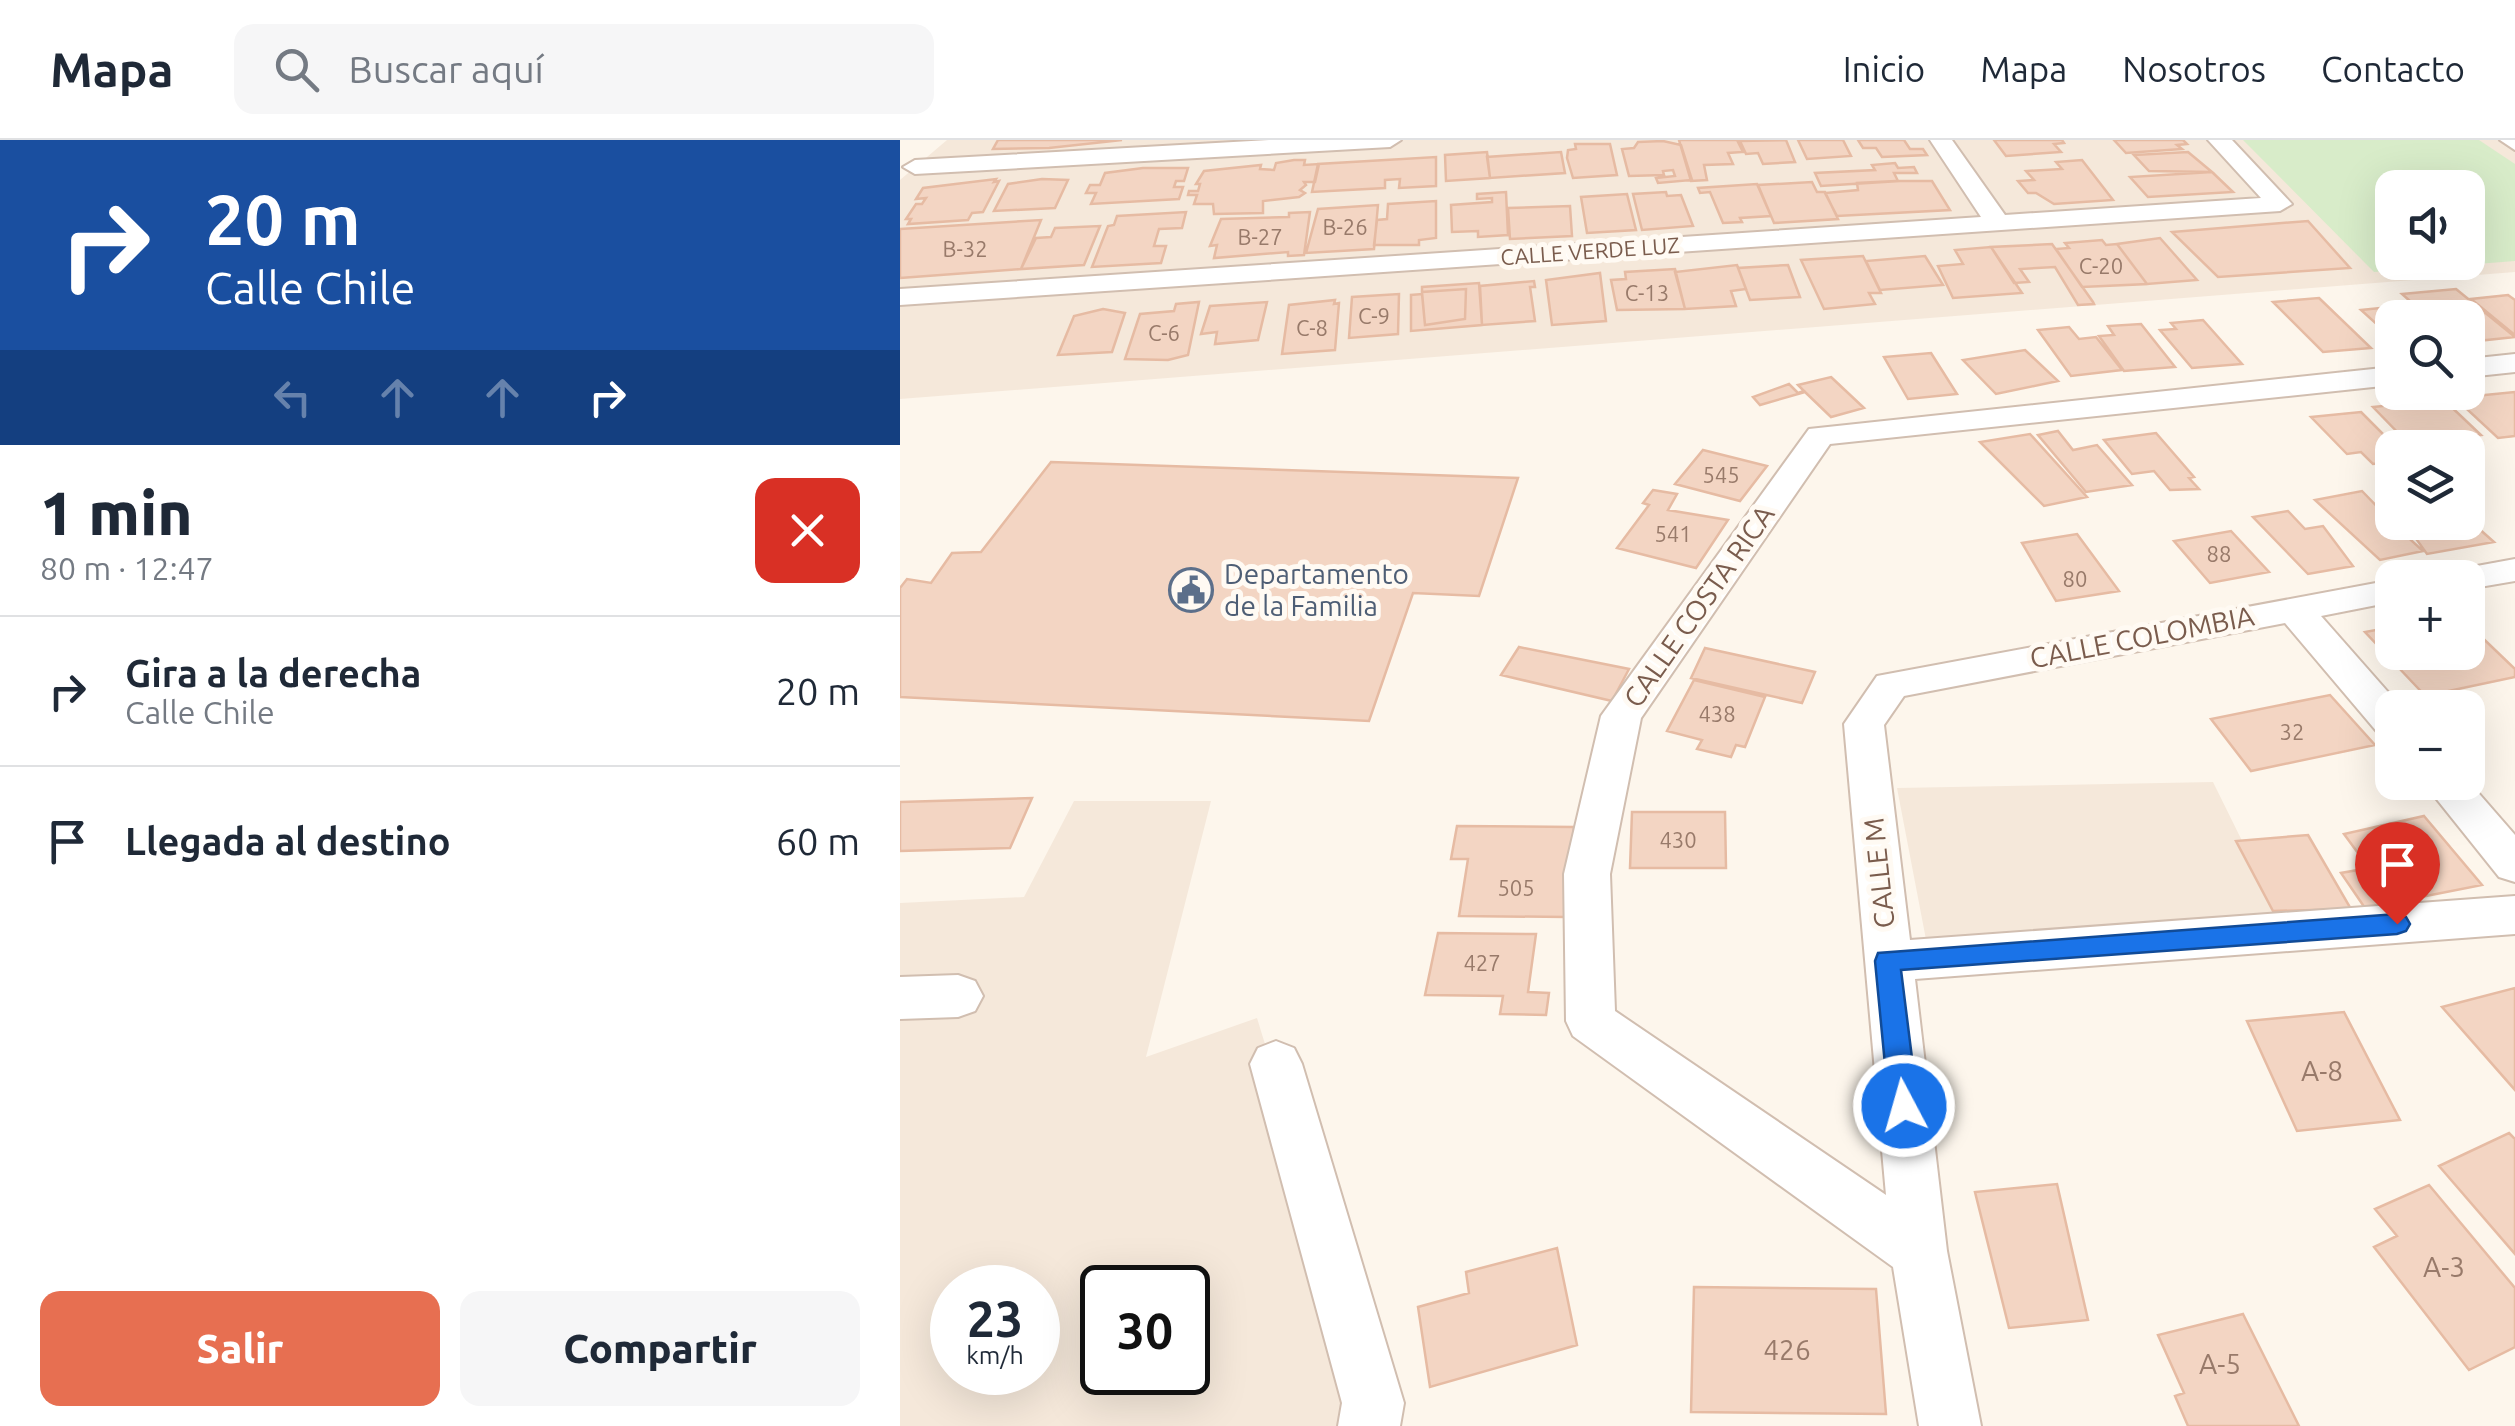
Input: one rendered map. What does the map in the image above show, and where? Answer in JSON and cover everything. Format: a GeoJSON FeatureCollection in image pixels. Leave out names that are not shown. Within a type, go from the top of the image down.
{"type":"FeatureCollection","features":[{"type":"Feature","properties":{"kind":"street"},"geometry":{"type":"LineString","coordinates":[[908,173],[946,140]]}},
{"type":"Feature","properties":{"kind":"street"},"geometry":{"type":"LineString","coordinates":[[908,173],[1390,140]]}},
{"type":"Feature","properties":{"kind":"street"},"geometry":{"type":"LineString","coordinates":[[1941,140],[2000,224]]}},
{"type":"Feature","properties":{"kind":"street","name":"CALLE VERDE LUZ"},"geometry":{"type":"LineString","coordinates":[[900,298],[2280,204],[2218,140]]}},
{"type":"Feature","properties":{"kind":"street"},"geometry":{"type":"LineString","coordinates":[[2485,366],[2515,363]]}},
{"type":"Feature","properties":{"kind":"street","name":"CALLE COSTA RICA"},"geometry":{"type":"LineString","coordinates":[[1919,1251],[1591,1020],[1587,874],[1621,716],[1820,436],[2375,378]]}},
{"type":"Feature","properties":{"kind":"street"},"geometry":{"type":"LineString","coordinates":[[2485,575],[2515,570]]}},
{"type":"Feature","properties":{"kind":"street","name":"CALLE COLOMBIA"},"geometry":{"type":"LineString","coordinates":[[1891,686],[2375,594]]}},
{"type":"Feature","properties":{"kind":"street"},"geometry":{"type":"LineString","coordinates":[[2293,608],[2375,703]]}},
{"type":"Feature","properties":{"kind":"street","name":"CALLE M"},"geometry":{"type":"LineString","coordinates":[[1891,686],[1864,724],[1919,1251],[1950,1426]]}},
{"type":"Feature","properties":{"kind":"street"},"geometry":{"type":"LineString","coordinates":[[2459,800],[2515,865]]}},
{"type":"Feature","properties":{"kind":"street"},"geometry":{"type":"LineString","coordinates":[[1888,961],[2515,915]]}},
{"type":"Feature","properties":{"kind":"street"},"geometry":{"type":"LineString","coordinates":[[900,998],[958,996]]}},
{"type":"Feature","properties":{"kind":"street"},"geometry":{"type":"LineString","coordinates":[[1276,1064],[1373,1403],[1369,1426]]}},
{"type":"Feature","properties":{"kind":"shaded area"},"geometry":{"type":"Polygon","coordinates":[[[947,140],[2515,140],[2515,272],[2485,274],[2485,170],[2375,170],[2375,280],[2413,280],[900,399],[900,180],[947,140]]]}},
{"type":"Feature","properties":{"kind":"shaded area"},"geometry":{"type":"Polygon","coordinates":[[[2213,782],[2292,942],[1928,950],[1897,788],[2213,782]]]}},
{"type":"Feature","properties":{"kind":"shaded area"},"geometry":{"type":"Polygon","coordinates":[[[1074,801],[1211,801],[1146,1057],[1257,1018],[1378,1413],[1376,1426],[900,1426],[900,903],[1024,897],[1074,801]]]}},
{"type":"Feature","properties":{"kind":"green space"},"geometry":{"type":"Polygon","coordinates":[[[2243,140],[2479,140],[2515,164],[2515,261],[2485,263],[2485,170],[2375,170],[2375,272],[2243,140]]]}},
{"type":"Feature","properties":{"kind":"building"},"geometry":{"type":"Polygon","coordinates":[[[998,140],[1122,140],[993,149],[998,140]]]}},
{"type":"Feature","properties":{"kind":"building"},"geometry":{"type":"Polygon","coordinates":[[[1679,140],[1737,140],[1743,152],[1728,153],[1733,164],[1704,165],[1707,180],[1691,181],[1679,140]]]}},
{"type":"Feature","properties":{"kind":"building"},"geometry":{"type":"Polygon","coordinates":[[[1786,140],[1795,162],[1763,164],[1758,153],[1746,154],[1740,141],[1786,140]]]}},
{"type":"Feature","properties":{"kind":"building"},"geometry":{"type":"Polygon","coordinates":[[[1798,140],[1843,140],[1851,156],[1807,159],[1798,140]]]}},
{"type":"Feature","properties":{"kind":"building"},"geometry":{"type":"Polygon","coordinates":[[[1858,140],[1904,140],[1910,149],[1923,149],[1927,155],[1882,157],[1876,148],[1863,148],[1858,140]]]}},
{"type":"Feature","properties":{"kind":"building"},"geometry":{"type":"Polygon","coordinates":[[[1994,140],[2064,143],[2054,144],[2061,152],[2006,156],[1994,140]]]}},
{"type":"Feature","properties":{"kind":"building"},"geometry":{"type":"Polygon","coordinates":[[[2114,140],[2183,140],[2187,144],[2177,145],[2182,149],[2126,153],[2114,140]]]}},
{"type":"Feature","properties":{"kind":"building"},"geometry":{"type":"Polygon","coordinates":[[[1638,142],[1681,145],[1692,180],[1658,183],[1656,178],[1675,176],[1673,170],[1663,171],[1664,175],[1629,176],[1622,149],[1634,148],[1638,142]]]}},
{"type":"Feature","properties":{"kind":"building"},"geometry":{"type":"Polygon","coordinates":[[[1575,144],[1610,144],[1617,175],[1573,178],[1567,158],[1568,150],[1576,149],[1575,144]]]}},
{"type":"Feature","properties":{"kind":"building"},"geometry":{"type":"Polygon","coordinates":[[[1487,152],[1490,178],[1446,181],[1445,155],[1487,152]]]}},
{"type":"Feature","properties":{"kind":"building"},"geometry":{"type":"Polygon","coordinates":[[[1561,152],[1565,173],[1490,178],[1487,157],[1561,152]]]}},
{"type":"Feature","properties":{"kind":"building"},"geometry":{"type":"Polygon","coordinates":[[[2188,152],[2212,172],[2149,171],[2134,155],[2188,152]]]}},
{"type":"Feature","properties":{"kind":"building"},"geometry":{"type":"Polygon","coordinates":[[[1436,157],[1436,186],[1399,188],[1400,179],[1385,180],[1385,188],[1312,192],[1318,164],[1436,157]]]}},
{"type":"Feature","properties":{"kind":"building"},"geometry":{"type":"Polygon","coordinates":[[[1305,160],[1304,165],[1319,164],[1315,182],[1304,182],[1306,185],[1300,190],[1305,193],[1299,197],[1263,201],[1263,213],[1214,214],[1213,204],[1194,204],[1197,195],[1188,195],[1189,191],[1198,191],[1200,184],[1196,184],[1204,171],[1261,165],[1260,169],[1274,170],[1276,163],[1305,160]]]}},
{"type":"Feature","properties":{"kind":"building"},"geometry":{"type":"Polygon","coordinates":[[[2082,160],[2113,200],[2054,204],[2036,193],[2028,193],[2018,181],[2034,180],[2026,171],[2062,169],[2056,162],[2082,160]]]}},
{"type":"Feature","properties":{"kind":"building"},"geometry":{"type":"Polygon","coordinates":[[[1895,163],[1898,168],[1914,167],[1917,173],[1894,173],[1898,181],[1821,186],[1815,173],[1875,170],[1872,165],[1895,163]]]}},
{"type":"Feature","properties":{"kind":"building"},"geometry":{"type":"Polygon","coordinates":[[[1188,168],[1184,181],[1176,181],[1174,187],[1183,187],[1179,199],[1091,204],[1096,193],[1086,193],[1090,185],[1100,185],[1105,173],[1188,168]]]}},
{"type":"Feature","properties":{"kind":"building"},"geometry":{"type":"Polygon","coordinates":[[[2212,172],[2233,192],[2148,197],[2130,177],[2212,172]]]}},
{"type":"Feature","properties":{"kind":"building"},"geometry":{"type":"Polygon","coordinates":[[[996,179],[994,182],[999,181],[983,212],[972,213],[968,220],[908,224],[911,219],[906,219],[916,204],[922,204],[926,198],[916,199],[923,188],[996,179]]]}},
{"type":"Feature","properties":{"kind":"building"},"geometry":{"type":"Polygon","coordinates":[[[1068,180],[1055,208],[994,211],[1008,184],[1068,180]]]}},
{"type":"Feature","properties":{"kind":"building"},"geometry":{"type":"Polygon","coordinates":[[[1932,181],[1950,210],[1837,216],[1825,193],[1858,190],[1857,183],[1932,181]]]}},
{"type":"Feature","properties":{"kind":"building"},"geometry":{"type":"Polygon","coordinates":[[[1812,182],[1817,192],[1825,192],[1838,219],[1774,223],[1758,185],[1812,182]]]}},
{"type":"Feature","properties":{"kind":"building"},"geometry":{"type":"Polygon","coordinates":[[[1757,184],[1771,216],[1740,218],[1742,222],[1723,223],[1710,192],[1700,193],[1698,188],[1757,184]]]}},
{"type":"Feature","properties":{"kind":"building"},"geometry":{"type":"Polygon","coordinates":[[[1506,192],[1508,235],[1478,237],[1478,231],[1452,232],[1451,205],[1492,202],[1492,198],[1477,199],[1477,194],[1506,192]]]}},
{"type":"Feature","properties":{"kind":"building"},"geometry":{"type":"Polygon","coordinates":[[[1666,192],[1667,196],[1681,195],[1693,226],[1642,230],[1633,194],[1666,192]]]}},
{"type":"Feature","properties":{"kind":"building"},"geometry":{"type":"Polygon","coordinates":[[[1627,194],[1636,230],[1587,233],[1581,197],[1627,194]]]}},
{"type":"Feature","properties":{"kind":"building"},"geometry":{"type":"Polygon","coordinates":[[[1436,201],[1436,238],[1419,240],[1419,245],[1374,245],[1377,220],[1387,219],[1388,204],[1436,201]]]}},
{"type":"Feature","properties":{"kind":"building"},"geometry":{"type":"Polygon","coordinates":[[[1378,205],[1374,249],[1306,253],[1318,209],[1378,205]]]}},
{"type":"Feature","properties":{"kind":"building"},"geometry":{"type":"Polygon","coordinates":[[[1570,206],[1572,236],[1510,239],[1508,208],[1570,206]]]}},
{"type":"Feature","properties":{"kind":"building"},"geometry":{"type":"Polygon","coordinates":[[[1186,212],[1182,228],[1159,229],[1154,246],[1166,246],[1161,263],[1092,267],[1108,226],[1114,225],[1117,216],[1186,212]]]}},
{"type":"Feature","properties":{"kind":"building"},"geometry":{"type":"Polygon","coordinates":[[[1310,212],[1304,255],[1288,256],[1288,252],[1214,258],[1217,245],[1210,246],[1221,219],[1289,217],[1289,213],[1310,212]]]}},
{"type":"Feature","properties":{"kind":"building"},"geometry":{"type":"Polygon","coordinates":[[[1041,220],[1021,269],[900,278],[900,229],[1041,220]]]}},
{"type":"Feature","properties":{"kind":"building"},"geometry":{"type":"Polygon","coordinates":[[[2308,221],[2350,268],[2218,277],[2172,232],[2308,221]]]}},
{"type":"Feature","properties":{"kind":"building"},"geometry":{"type":"Polygon","coordinates":[[[1100,226],[1084,265],[1021,269],[1036,238],[1051,237],[1055,228],[1100,226]]]}},
{"type":"Feature","properties":{"kind":"building"},"geometry":{"type":"Polygon","coordinates":[[[2160,238],[2197,280],[2147,284],[2117,244],[2160,238]]]}},
{"type":"Feature","properties":{"kind":"building"},"geometry":{"type":"Polygon","coordinates":[[[2102,240],[2106,245],[2117,244],[2147,284],[2082,287],[2056,249],[2069,248],[2065,243],[2102,240]]]}},
{"type":"Feature","properties":{"kind":"building"},"geometry":{"type":"Polygon","coordinates":[[[2052,244],[2094,304],[2078,305],[2055,267],[2020,269],[2029,282],[2014,283],[1991,247],[2052,244]]]}},
{"type":"Feature","properties":{"kind":"building"},"geometry":{"type":"Polygon","coordinates":[[[1991,247],[2022,293],[1953,298],[1938,266],[1963,264],[1955,250],[1991,247]]]}},
{"type":"Feature","properties":{"kind":"building"},"geometry":{"type":"Polygon","coordinates":[[[1863,256],[1881,293],[1869,293],[1875,304],[1824,309],[1801,260],[1863,256]]]}},
{"type":"Feature","properties":{"kind":"building"},"geometry":{"type":"Polygon","coordinates":[[[1925,256],[1943,285],[1880,290],[1866,261],[1925,256]]]}},
{"type":"Feature","properties":{"kind":"building"},"geometry":{"type":"Polygon","coordinates":[[[1737,265],[1746,289],[1731,291],[1736,306],[1685,309],[1675,272],[1737,265]]]}},
{"type":"Feature","properties":{"kind":"building"},"geometry":{"type":"Polygon","coordinates":[[[1788,265],[1800,297],[1750,300],[1738,268],[1788,265]]]}},
{"type":"Feature","properties":{"kind":"building"},"geometry":{"type":"Polygon","coordinates":[[[1675,269],[1685,309],[1617,310],[1611,280],[1626,279],[1625,272],[1675,269]]]}},
{"type":"Feature","properties":{"kind":"building"},"geometry":{"type":"Polygon","coordinates":[[[1600,273],[1606,321],[1552,325],[1546,280],[1600,273]]]}},
{"type":"Feature","properties":{"kind":"building"},"geometry":{"type":"Polygon","coordinates":[[[1534,281],[1535,287],[1530,287],[1535,321],[1482,325],[1480,286],[1534,281]]]}},
{"type":"Feature","properties":{"kind":"building"},"geometry":{"type":"Polygon","coordinates":[[[1479,283],[1482,325],[1411,331],[1411,295],[1422,294],[1425,325],[1465,319],[1466,289],[1422,292],[1422,287],[1479,283]]]}},
{"type":"Feature","properties":{"kind":"building"},"geometry":{"type":"Polygon","coordinates":[[[1466,289],[1465,319],[1425,325],[1422,292],[1466,289]]]}},
{"type":"Feature","properties":{"kind":"building"},"geometry":{"type":"Polygon","coordinates":[[[2456,289],[2470,300],[2409,300],[2402,294],[2456,289]]]}},
{"type":"Feature","properties":{"kind":"building"},"geometry":{"type":"Polygon","coordinates":[[[1399,294],[1398,334],[1349,338],[1352,297],[1399,294]]]}},
{"type":"Feature","properties":{"kind":"building"},"geometry":{"type":"Polygon","coordinates":[[[2508,295],[2515,300],[2515,335],[2485,310],[2485,300],[2471,299],[2508,295]]]}},
{"type":"Feature","properties":{"kind":"building"},"geometry":{"type":"Polygon","coordinates":[[[2319,298],[2371,348],[2323,352],[2273,302],[2319,298]]]}},
{"type":"Feature","properties":{"kind":"building"},"geometry":{"type":"Polygon","coordinates":[[[1335,300],[1334,304],[1339,303],[1335,350],[1282,354],[1289,305],[1335,300]]]}},
{"type":"Feature","properties":{"kind":"building"},"geometry":{"type":"Polygon","coordinates":[[[1199,302],[1188,355],[1168,360],[1125,359],[1140,314],[1174,311],[1176,304],[1199,302]]]}},
{"type":"Feature","properties":{"kind":"building"},"geometry":{"type":"Polygon","coordinates":[[[1267,302],[1258,340],[1215,344],[1217,332],[1201,334],[1210,306],[1267,302]]]}},
{"type":"Feature","properties":{"kind":"building"},"geometry":{"type":"Polygon","coordinates":[[[1103,309],[1125,313],[1112,352],[1058,355],[1074,316],[1103,309]]]}},
{"type":"Feature","properties":{"kind":"building"},"geometry":{"type":"Polygon","coordinates":[[[2375,309],[2375,323],[2361,310],[2375,309]]]}},
{"type":"Feature","properties":{"kind":"building"},"geometry":{"type":"Polygon","coordinates":[[[2485,313],[2515,337],[2485,340],[2485,313]]]}},
{"type":"Feature","properties":{"kind":"building"},"geometry":{"type":"Polygon","coordinates":[[[2203,320],[2242,364],[2192,368],[2160,330],[2176,329],[2171,323],[2203,320]]]}},
{"type":"Feature","properties":{"kind":"building"},"geometry":{"type":"Polygon","coordinates":[[[2141,324],[2175,367],[2124,371],[2099,336],[2114,335],[2108,326],[2141,324]]]}},
{"type":"Feature","properties":{"kind":"building"},"geometry":{"type":"Polygon","coordinates":[[[2069,327],[2079,339],[2096,337],[2122,370],[2071,376],[2038,330],[2069,327]]]}},
{"type":"Feature","properties":{"kind":"building"},"geometry":{"type":"Polygon","coordinates":[[[2025,350],[2058,381],[1996,394],[1963,360],[2025,350]]]}},
{"type":"Feature","properties":{"kind":"building"},"geometry":{"type":"Polygon","coordinates":[[[1931,353],[1957,394],[1908,399],[1884,357],[1931,353]]]}},
{"type":"Feature","properties":{"kind":"building"},"geometry":{"type":"Polygon","coordinates":[[[1831,377],[1864,408],[1831,417],[1805,392],[1760,405],[1753,397],[1789,384],[1798,393],[1804,391],[1798,385],[1831,377]]]}},
{"type":"Feature","properties":{"kind":"building"},"geometry":{"type":"Polygon","coordinates":[[[2515,392],[2515,436],[2498,438],[2468,410],[2485,410],[2485,395],[2515,392]]]}},
{"type":"Feature","properties":{"kind":"building"},"geometry":{"type":"Polygon","coordinates":[[[2376,410],[2455,410],[2476,430],[2395,430],[2376,410]]]}},
{"type":"Feature","properties":{"kind":"building"},"geometry":{"type":"Polygon","coordinates":[[[2361,412],[2379,430],[2375,430],[2375,464],[2361,452],[2347,454],[2311,417],[2361,412]]]}},
{"type":"Feature","properties":{"kind":"building"},"geometry":{"type":"Polygon","coordinates":[[[2058,431],[2073,450],[2097,445],[2132,485],[2086,492],[2038,435],[2058,431]]]}},
{"type":"Feature","properties":{"kind":"building"},"geometry":{"type":"Polygon","coordinates":[[[2156,433],[2194,477],[2189,478],[2199,489],[2170,490],[2154,471],[2132,474],[2104,440],[2156,433]]]}},
{"type":"Feature","properties":{"kind":"building"},"geometry":{"type":"Polygon","coordinates":[[[2030,434],[2087,497],[2044,506],[1980,442],[2030,434]]]}},
{"type":"Feature","properties":{"kind":"building"},"geometry":{"type":"Polygon","coordinates":[[[1703,450],[1767,466],[1740,501],[1675,484],[1703,450]]]}},
{"type":"Feature","properties":{"kind":"building","name":"Departamento de la Familia"},"geometry":{"type":"Polygon","coordinates":[[[1051,462],[1518,478],[1479,596],[1413,593],[1369,721],[900,697],[900,588],[907,579],[931,583],[952,553],[981,552],[1051,462]]]}},
{"type":"Feature","properties":{"kind":"building"},"geometry":{"type":"Polygon","coordinates":[[[1653,490],[1677,494],[1668,510],[1728,520],[1696,568],[1617,548],[1649,505],[1643,503],[1653,490]]]}},
{"type":"Feature","properties":{"kind":"building"},"geometry":{"type":"Polygon","coordinates":[[[2362,491],[2375,504],[2375,540],[2411,540],[2423,551],[2380,560],[2315,500],[2362,491]]]}},
{"type":"Feature","properties":{"kind":"building"},"geometry":{"type":"Polygon","coordinates":[[[2288,511],[2305,529],[2323,526],[2353,566],[2308,574],[2253,517],[2288,511]]]}},
{"type":"Feature","properties":{"kind":"building"},"geometry":{"type":"Polygon","coordinates":[[[2231,531],[2269,572],[2210,583],[2174,541],[2231,531]]]}},
{"type":"Feature","properties":{"kind":"building"},"geometry":{"type":"Polygon","coordinates":[[[2077,534],[2119,591],[2056,601],[2022,543],[2077,534]]]}},
{"type":"Feature","properties":{"kind":"building"},"geometry":{"type":"Polygon","coordinates":[[[2485,534],[2494,542],[2427,554],[2417,540],[2485,540],[2485,534]]]}},
{"type":"Feature","properties":{"kind":"building"},"geometry":{"type":"Polygon","coordinates":[[[2485,640],[2515,669],[2515,677],[2453,690],[2420,690],[2401,670],[2485,670],[2485,640]]]}},
{"type":"Feature","properties":{"kind":"building"},"geometry":{"type":"Polygon","coordinates":[[[1519,647],[1629,669],[1612,701],[1501,675],[1519,647]]]}},
{"type":"Feature","properties":{"kind":"building"},"geometry":{"type":"Polygon","coordinates":[[[1705,648],[1815,672],[1802,703],[1691,678],[1705,648]]]}},
{"type":"Feature","properties":{"kind":"building"},"geometry":{"type":"Polygon","coordinates":[[[1694,680],[1765,697],[1745,747],[1736,745],[1731,757],[1697,749],[1702,740],[1667,731],[1694,680]]]}},
{"type":"Feature","properties":{"kind":"building"},"geometry":{"type":"Polygon","coordinates":[[[2330,695],[2375,745],[2251,771],[2211,719],[2330,695]]]}},
{"type":"Feature","properties":{"kind":"building"},"geometry":{"type":"Polygon","coordinates":[[[1032,798],[1010,848],[900,851],[900,802],[1032,798]]]}},
{"type":"Feature","properties":{"kind":"building"},"geometry":{"type":"Polygon","coordinates":[[[1632,812],[1725,812],[1726,868],[1630,868],[1632,812]]]}},
{"type":"Feature","properties":{"kind":"building"},"geometry":{"type":"Polygon","coordinates":[[[2424,816],[2482,885],[2365,908],[2341,873],[2369,868],[2344,834],[2424,816]]]}},
{"type":"Feature","properties":{"kind":"building"},"geometry":{"type":"Polygon","coordinates":[[[1457,826],[1574,827],[1565,917],[1459,916],[1468,859],[1451,859],[1457,826]]]}},
{"type":"Feature","properties":{"kind":"building"},"geometry":{"type":"Polygon","coordinates":[[[2308,835],[2351,909],[2273,911],[2236,841],[2308,835]]]}},
{"type":"Feature","properties":{"kind":"building"},"geometry":{"type":"Polygon","coordinates":[[[1438,933],[1536,934],[1528,992],[1549,993],[1546,1015],[1500,1014],[1503,996],[1425,995],[1438,933]]]}},
{"type":"Feature","properties":{"kind":"building"},"geometry":{"type":"Polygon","coordinates":[[[2515,988],[2515,1090],[2442,1007],[2515,988]]]}},
{"type":"Feature","properties":{"kind":"building"},"geometry":{"type":"Polygon","coordinates":[[[2344,1012],[2400,1120],[2297,1131],[2247,1021],[2344,1012]]]}},
{"type":"Feature","properties":{"kind":"building"},"geometry":{"type":"Polygon","coordinates":[[[2509,1133],[2515,1139],[2515,1254],[2439,1166],[2509,1133]]]}},
{"type":"Feature","properties":{"kind":"building"},"geometry":{"type":"Polygon","coordinates":[[[2057,1184],[2088,1320],[2009,1328],[1975,1192],[2057,1184]]]}},
{"type":"Feature","properties":{"kind":"building"},"geometry":{"type":"Polygon","coordinates":[[[2429,1185],[2515,1288],[2515,1347],[2469,1370],[2374,1247],[2397,1236],[2375,1209],[2429,1185]]]}},
{"type":"Feature","properties":{"kind":"building"},"geometry":{"type":"Polygon","coordinates":[[[1557,1248],[1577,1345],[1430,1387],[1418,1307],[1469,1293],[1466,1272],[1557,1248]]]}},
{"type":"Feature","properties":{"kind":"building"},"geometry":{"type":"Polygon","coordinates":[[[1694,1287],[1876,1289],[1886,1414],[1691,1412],[1694,1287]]]}},
{"type":"Feature","properties":{"kind":"building"},"geometry":{"type":"Polygon","coordinates":[[[2243,1314],[2299,1426],[2188,1426],[2175,1396],[2184,1393],[2158,1335],[2243,1314]]]}},
{"type":"Feature","properties":{"kind":"place","name":"Departamento de la Familia"},"geometry":{"type":"Point","coordinates":[1191,590]}},
{"type":"Feature","properties":{"kind":"route"},"geometry":{"type":"LineString","coordinates":[[1904,1106],[1888,961],[2397,924]]}}]}
